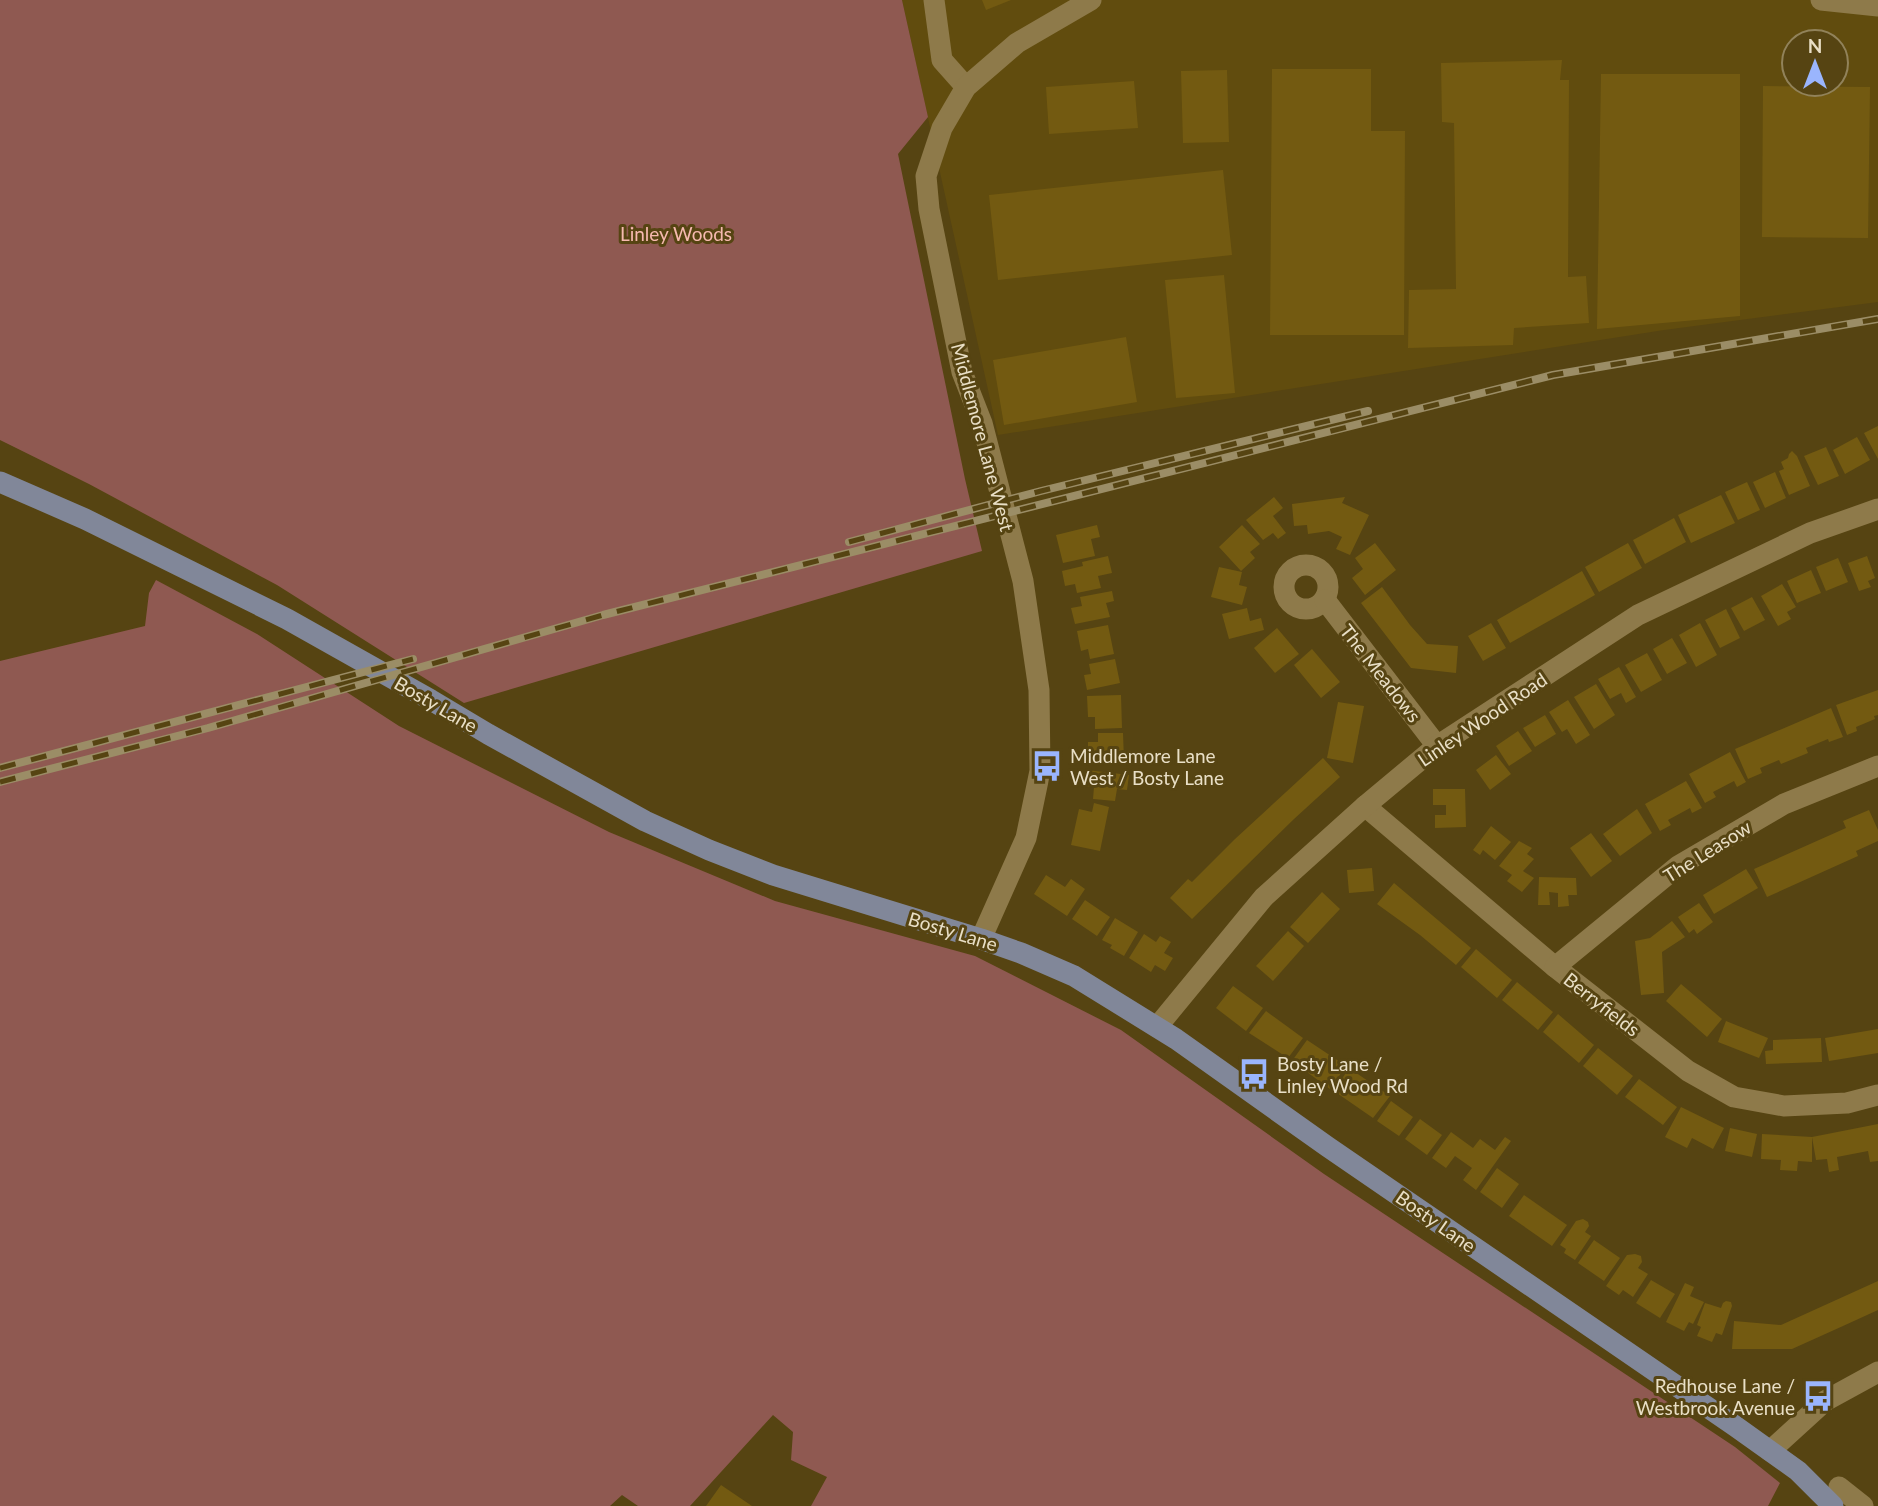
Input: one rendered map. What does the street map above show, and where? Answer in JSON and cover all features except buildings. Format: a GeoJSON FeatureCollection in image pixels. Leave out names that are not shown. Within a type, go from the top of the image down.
{"type":"FeatureCollection","features":[{"type":"Feature","properties":{"kind":"main road","name":"Bosty Lane"},"geometry":{"type":"LineString","coordinates":[[0,482],[85,519],[287,619],[645,821],[773,875],[981,939],[1074,976],[1157,1027],[1836,1497]]}},
{"type":"Feature","properties":{"kind":"street"},"geometry":{"type":"LineString","coordinates":[[934,0],[942,60],[966,87]]}},
{"type":"Feature","properties":{"kind":"street","name":"Middlemore Lane West"},"geometry":{"type":"LineString","coordinates":[[981,939],[1026,838],[1040,771],[1039,690],[1023,581],[982,423],[962,372],[929,209],[926,176],[942,128],[966,87],[1017,43],[1091,0]]}},
{"type":"Feature","properties":{"kind":"street"},"geometry":{"type":"LineString","coordinates":[[1821,0],[1878,6]]}},
{"type":"Feature","properties":{"kind":"street","name":"Linley Wood Road"},"geometry":{"type":"LineString","coordinates":[[1157,1027],[1264,897],[1365,806],[1437,746],[1638,615],[1810,533],[1878,509]]}},
{"type":"Feature","properties":{"kind":"street","name":"The Meadows"},"geometry":{"type":"LineString","coordinates":[[1325,600],[1437,746]]}},
{"type":"Feature","properties":{"kind":"street","name":"The Leasow"},"geometry":{"type":"LineString","coordinates":[[1555,967],[1678,866],[1784,804],[1878,766]]}},
{"type":"Feature","properties":{"kind":"street","name":"Berryfields"},"geometry":{"type":"LineString","coordinates":[[1365,806],[1555,967],[1688,1071],[1734,1097],[1784,1106],[1847,1103],[1878,1095]]}},
{"type":"Feature","properties":{"kind":"street"},"geometry":{"type":"LineString","coordinates":[[1770,1451],[1825,1401],[1878,1372]]}},
{"type":"Feature","properties":{"kind":"street","name":"Bosty Lane"},"geometry":{"type":"LineString","coordinates":[[1836,1497],[1863,1506]]}},
{"type":"Feature","properties":{"kind":"shaded area"},"geometry":{"type":"Polygon","coordinates":[[[902,0],[1878,0],[1878,302],[1664,330],[998,435],[902,0]]]}},
{"type":"Feature","properties":{"kind":"green space","name":"Linley Woods"},"geometry":{"type":"Polygon","coordinates":[[[0,0],[902,0],[928,117],[898,154],[982,551],[464,703],[277,585],[89,484],[0,440],[0,0]]]}},
{"type":"Feature","properties":{"kind":"green space"},"geometry":{"type":"Polygon","coordinates":[[[156,580],[257,634],[399,726],[609,832],[775,901],[975,956],[1121,1030],[1324,1174],[1735,1447],[1780,1483],[1768,1506],[811,1506],[827,1477],[791,1460],[793,1432],[773,1415],[690,1506],[638,1506],[622,1495],[610,1506],[0,1506],[0,661],[145,626],[149,593],[156,580]]]}},
{"type":"Feature","properties":{"kind":"railway"},"geometry":{"type":"LineString","coordinates":[[0,782],[208,728],[603,615],[1553,375],[1878,319]]}},
{"type":"Feature","properties":{"kind":"railway"},"geometry":{"type":"LineString","coordinates":[[849,542],[1041,491],[1368,411]]}},
{"type":"Feature","properties":{"kind":"railway"},"geometry":{"type":"LineString","coordinates":[[0,768],[413,659]]}},
{"type":"Feature","properties":{"kind":"place","name":"Middlemore Lane West / Bosty Lane"},"geometry":{"type":"Point","coordinates":[1047,766]}},
{"type":"Feature","properties":{"kind":"place","name":"Bosty Lane / Linley Wood Rd"},"geometry":{"type":"Point","coordinates":[1254,1074]}},
{"type":"Feature","properties":{"kind":"place","name":"Redhouse Lane / Westbrook Avenue"},"geometry":{"type":"Point","coordinates":[1818,1396]}}]}
